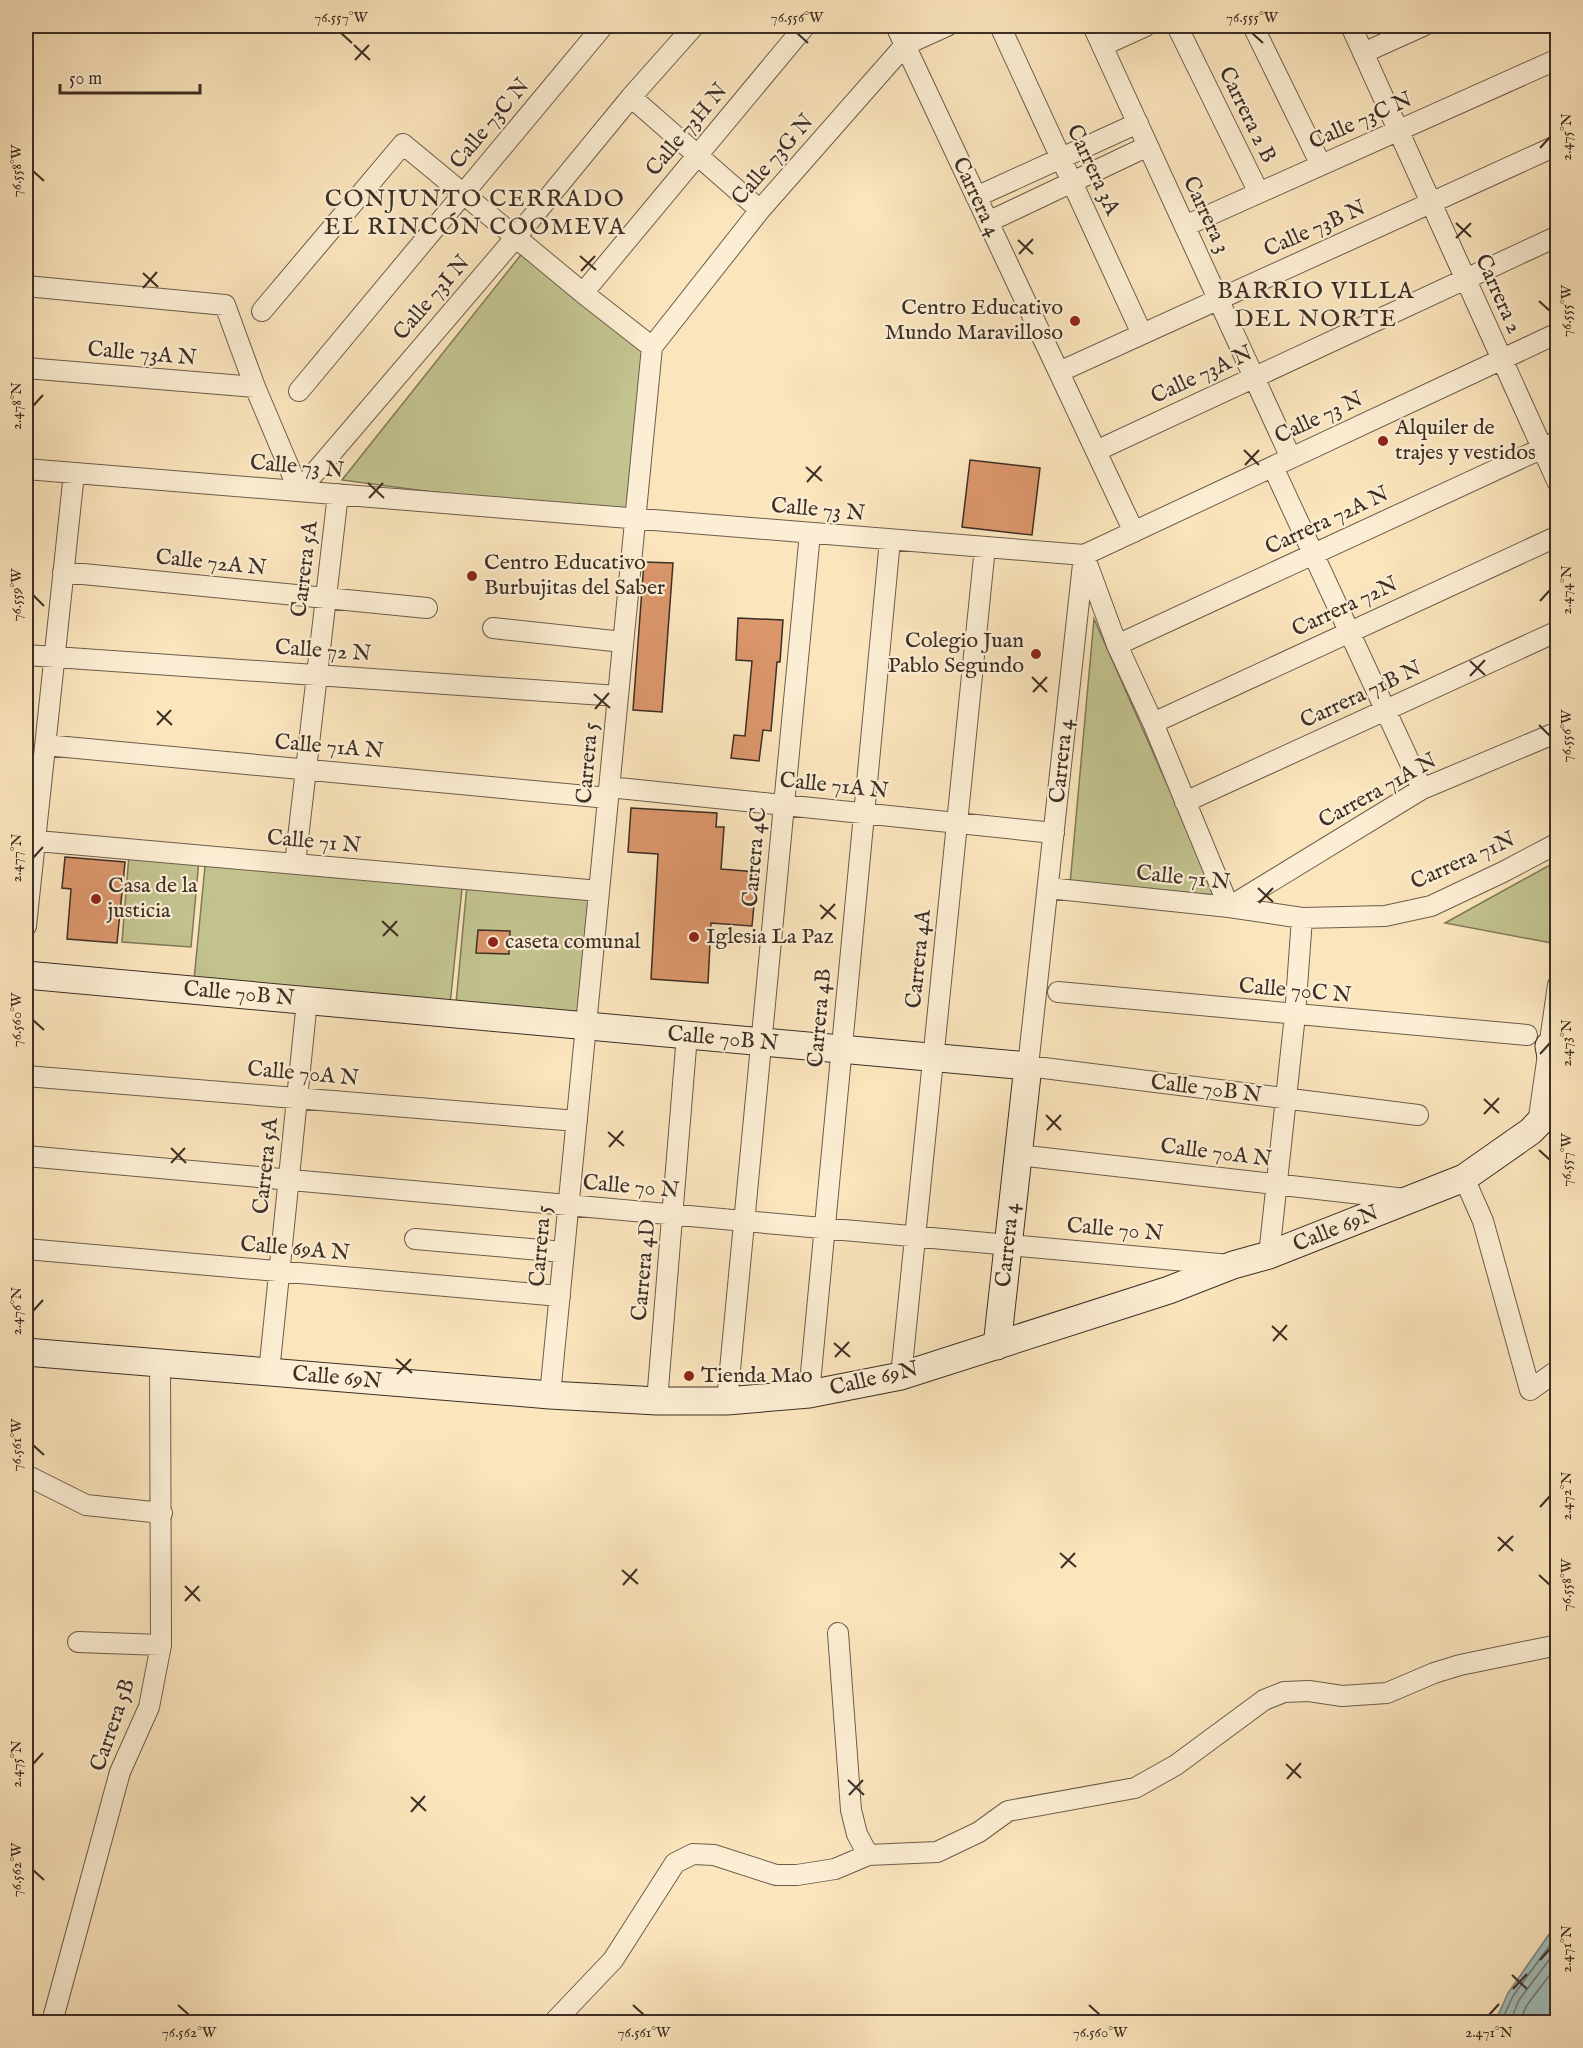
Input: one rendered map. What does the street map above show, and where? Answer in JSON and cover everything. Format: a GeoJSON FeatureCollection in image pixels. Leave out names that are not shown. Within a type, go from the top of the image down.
{"type":"FeatureCollection","features":[{"type":"Feature","properties":{"kind":"street","name":"Calle 73C N"},"geometry":{"type":"LineString","coordinates":[[299,391],[603,26]]}},
{"type":"Feature","properties":{"kind":"street","name":"Calle 73I N"},"geometry":{"type":"LineString","coordinates":[[299,491],[516,237],[631,97],[694,26]]}},
{"type":"Feature","properties":{"kind":"street","name":"Calle 73H N"},"geometry":{"type":"LineString","coordinates":[[583,293],[804,26]]}},
{"type":"Feature","properties":{"kind":"street","name":"Carrera 4"},"geometry":{"type":"LineString","coordinates":[[896,26],[1134,532]]}},
{"type":"Feature","properties":{"kind":"street","name":"Calle 73G N"},"geometry":{"type":"LineString","coordinates":[[652,347],[760,210],[905,45],[947,26]]}},
{"type":"Feature","properties":{"kind":"street","name":"Carrera 3A"},"geometry":{"type":"LineString","coordinates":[[1000,26],[1142,334]]}},
{"type":"Feature","properties":{"kind":"street","name":"Carrera 3"},"geometry":{"type":"LineString","coordinates":[[1092,26],[1291,458]]}},
{"type":"Feature","properties":{"kind":"street"},"geometry":{"type":"LineString","coordinates":[[1102,46],[1146,26]]}},
{"type":"Feature","properties":{"kind":"street","name":"Carrera 2 B"},"geometry":{"type":"LineString","coordinates":[[1177,26],[1259,193]]}},
{"type":"Feature","properties":{"kind":"street"},"geometry":{"type":"LineString","coordinates":[[1253,26],[1321,165]]}},
{"type":"Feature","properties":{"kind":"street","name":"Carrera 2"},"geometry":{"type":"LineString","coordinates":[[1351,26],[1502,359],[1550,445],[1557,483]]}},
{"type":"Feature","properties":{"kind":"street"},"geometry":{"type":"LineString","coordinates":[[1363,53],[1423,26]]}},
{"type":"Feature","properties":{"kind":"street","name":"Calle 73C N"},"geometry":{"type":"LineString","coordinates":[[1185,226],[1557,59]]}},
{"type":"Feature","properties":{"kind":"street"},"geometry":{"type":"LineString","coordinates":[[631,97],[760,210]]}},
{"type":"Feature","properties":{"kind":"street"},"geometry":{"type":"LineString","coordinates":[[976,197],[1138,123]]}},
{"type":"Feature","properties":{"kind":"street"},"geometry":{"type":"LineString","coordinates":[[262,311],[403,144],[652,347]]}},
{"type":"Feature","properties":{"kind":"street","name":"Calle 73B N"},"geometry":{"type":"LineString","coordinates":[[1059,372],[1557,145]]}},
{"type":"Feature","properties":{"kind":"street"},"geometry":{"type":"LineString","coordinates":[[988,222],[1148,146]]}},
{"type":"Feature","properties":{"kind":"street","name":"Calle 73A N"},"geometry":{"type":"LineString","coordinates":[[1096,451],[1557,236]]}},
{"type":"Feature","properties":{"kind":"street","name":"Carrera 5A"},"geometry":{"type":"LineString","coordinates":[[26,286],[225,305],[255,387],[299,491]]}},
{"type":"Feature","properties":{"kind":"street","name":"Calle 73 N"},"geometry":{"type":"LineString","coordinates":[[26,469],[1084,555],[1557,333]]}},
{"type":"Feature","properties":{"kind":"street","name":"Carrera 5"},"geometry":{"type":"LineString","coordinates":[[550,1395],[652,347]]}},
{"type":"Feature","properties":{"kind":"street","name":"Calle 73A N"},"geometry":{"type":"LineString","coordinates":[[26,368],[255,387]]}},
{"type":"Feature","properties":{"kind":"street","name":"Carrera 72A N"},"geometry":{"type":"LineString","coordinates":[[1117,645],[1550,445]]}},
{"type":"Feature","properties":{"kind":"street"},"geometry":{"type":"LineString","coordinates":[[1273,467],[1422,789]]}},
{"type":"Feature","properties":{"kind":"street"},"geometry":{"type":"LineString","coordinates":[[26,926],[30,841],[45,745],[74,472]]}},
{"type":"Feature","properties":{"kind":"street","name":"Carrera 5A"},"geometry":{"type":"LineString","coordinates":[[295,864],[338,494]]}},
{"type":"Feature","properties":{"kind":"street","name":"Carrera 4C"},"geometry":{"type":"LineString","coordinates":[[727,1401],[810,533]]}},
{"type":"Feature","properties":{"kind":"street","name":"Carrera 72N"},"geometry":{"type":"LineString","coordinates":[[1154,723],[1557,536]]}},
{"type":"Feature","properties":{"kind":"street","name":"Carrera 4B"},"geometry":{"type":"LineString","coordinates":[[809,1394],[890,540]]}},
{"type":"Feature","properties":{"kind":"street","name":"Carrera 4A"},"geometry":{"type":"LineString","coordinates":[[901,1376],[986,547]]}},
{"type":"Feature","properties":{"kind":"street"},"geometry":{"type":"LineString","coordinates":[[1084,555],[1117,645],[1154,723],[1229,907]]}},
{"type":"Feature","properties":{"kind":"street","name":"Carrera 4"},"geometry":{"type":"LineString","coordinates":[[997,1346],[1084,555]]}},
{"type":"Feature","properties":{"kind":"street","name":"Calle 72A N"},"geometry":{"type":"LineString","coordinates":[[63,572],[427,608]]}},
{"type":"Feature","properties":{"kind":"street"},"geometry":{"type":"LineString","coordinates":[[493,628],[623,642]]}},
{"type":"Feature","properties":{"kind":"street","name":"Carrera 71B N"},"geometry":{"type":"LineString","coordinates":[[1185,802],[1557,631]]}},
{"type":"Feature","properties":{"kind":"street","name":"Calle 72 N"},"geometry":{"type":"LineString","coordinates":[[26,655],[618,696]]}},
{"type":"Feature","properties":{"kind":"street","name":"Carrera 71A N"},"geometry":{"type":"LineString","coordinates":[[1229,907],[1422,789],[1557,732]]}},
{"type":"Feature","properties":{"kind":"street","name":"Calle 71A N"},"geometry":{"type":"LineString","coordinates":[[45,745],[306,769],[784,805],[1054,833]]}},
{"type":"Feature","properties":{"kind":"street","name":"Calle 71 N"},"geometry":{"type":"LineString","coordinates":[[30,841],[599,891]]}},
{"type":"Feature","properties":{"kind":"street","name":"Carrera 71N"},"geometry":{"type":"LineString","coordinates":[[1385,916],[1431,906],[1557,843]]}},
{"type":"Feature","properties":{"kind":"street","name":"Calle 71 N"},"geometry":{"type":"LineString","coordinates":[[1048,888],[1229,907],[1302,918],[1385,916]]}},
{"type":"Feature","properties":{"kind":"street"},"geometry":{"type":"LineString","coordinates":[[1269,1255],[1295,1015],[1302,918]]}},
{"type":"Feature","properties":{"kind":"street","name":"Calle 70B N"},"geometry":{"type":"LineString","coordinates":[[26,975],[1028,1066],[1418,1115]]}},
{"type":"Feature","properties":{"kind":"street"},"geometry":{"type":"LineString","coordinates":[[1538,1124],[1545,1050],[1557,985]]}},
{"type":"Feature","properties":{"kind":"street","name":"Calle 70C N"},"geometry":{"type":"LineString","coordinates":[[1058,992],[1295,1015],[1545,1050]]}},
{"type":"Feature","properties":{"kind":"street","name":"Carrera 5A"},"geometry":{"type":"LineString","coordinates":[[269,1372],[307,1000]]}},
{"type":"Feature","properties":{"kind":"street","name":"Carrera 4D"},"geometry":{"type":"LineString","coordinates":[[657,1401],[687,1035]]}},
{"type":"Feature","properties":{"kind":"street","name":"Calle 70A N"},"geometry":{"type":"LineString","coordinates":[[26,1076],[577,1121]]}},
{"type":"Feature","properties":{"kind":"street","name":"Calle 69N"},"geometry":{"type":"LineString","coordinates":[[26,1352],[550,1395],[657,1401],[727,1401],[809,1394],[901,1376],[1169,1290],[1233,1265],[1269,1255],[1464,1178],[1488,1163],[1538,1124],[1557,1103]]}},
{"type":"Feature","properties":{"kind":"street","name":"Calle 70A N"},"geometry":{"type":"LineString","coordinates":[[1018,1155],[1409,1200]]}},
{"type":"Feature","properties":{"kind":"street","name":"Calle 70 N"},"geometry":{"type":"LineString","coordinates":[[26,1156],[1233,1265]]}},
{"type":"Feature","properties":{"kind":"street"},"geometry":{"type":"LineString","coordinates":[[1464,1178],[1483,1221],[1530,1390],[1557,1370]]}},
{"type":"Feature","properties":{"kind":"street"},"geometry":{"type":"LineString","coordinates":[[415,1239],[564,1252]]}},
{"type":"Feature","properties":{"kind":"street","name":"Calle 69A N"},"geometry":{"type":"LineString","coordinates":[[26,1249],[560,1296]]}},
{"type":"Feature","properties":{"kind":"street","name":"Carrera 5B"},"geometry":{"type":"LineString","coordinates":[[52,2022],[120,1772],[149,1707],[161,1645],[160,1363]]}},
{"type":"Feature","properties":{"kind":"street"},"geometry":{"type":"LineString","coordinates":[[26,1475],[86,1505],[162,1514]]}},
{"type":"Feature","properties":{"kind":"street"},"geometry":{"type":"LineString","coordinates":[[838,1634],[851,1810],[857,1834],[868,1855]]}},
{"type":"Feature","properties":{"kind":"street"},"geometry":{"type":"LineString","coordinates":[[78,1642],[161,1645]]}},
{"type":"Feature","properties":{"kind":"street"},"geometry":{"type":"LineString","coordinates":[[554,2022],[613,1960],[675,1863],[693,1854],[714,1855],[776,1875],[797,1875],[835,1869],[868,1855],[937,1852],[980,1832],[1008,1810],[1135,1788],[1176,1765],[1264,1700],[1284,1692],[1309,1691],[1342,1696],[1388,1693],[1434,1673],[1460,1665],[1557,1645]]}},
{"type":"Feature","properties":{"kind":"green space"},"geometry":{"type":"Polygon","coordinates":[[[524,251],[652,352],[635,519],[342,480],[524,251]]]}},
{"type":"Feature","properties":{"kind":"green space"},"geometry":{"type":"Polygon","coordinates":[[[1094,619],[1216,895],[1070,884],[1094,619]]]}},
{"type":"Feature","properties":{"kind":"green space"},"geometry":{"type":"Polygon","coordinates":[[[129,855],[199,860],[191,947],[122,942],[129,855]]]}},
{"type":"Feature","properties":{"kind":"green space"},"geometry":{"type":"Polygon","coordinates":[[[206,856],[463,879],[449,1014],[193,990],[206,856]]]}},
{"type":"Feature","properties":{"kind":"green space"},"geometry":{"type":"Polygon","coordinates":[[[1557,861],[1557,944],[1445,923],[1557,861]]]}},
{"type":"Feature","properties":{"kind":"green space"},"geometry":{"type":"Polygon","coordinates":[[[467,885],[594,899],[581,1015],[456,1003],[467,885]]]}},
{"type":"Feature","properties":{"kind":"water"},"geometry":{"type":"Polygon","coordinates":[[[1557,1923],[1557,2022],[1495,2022],[1508,1993],[1557,1923]]]}},
{"type":"Feature","properties":{"kind":"building"},"geometry":{"type":"Polygon","coordinates":[[[970,460],[1040,468],[1032,535],[962,527],[970,460]]]}},
{"type":"Feature","properties":{"kind":"building"},"geometry":{"type":"Polygon","coordinates":[[[644,562],[673,563],[662,712],[633,710],[644,562]]]}},
{"type":"Feature","properties":{"kind":"building"},"geometry":{"type":"Polygon","coordinates":[[[738,618],[783,620],[771,731],[763,730],[759,761],[731,758],[734,735],[745,736],[752,661],[736,660],[738,618]]]}},
{"type":"Feature","properties":{"kind":"building"},"geometry":{"type":"Polygon","coordinates":[[[631,808],[717,813],[716,827],[724,827],[721,869],[757,872],[752,926],[711,923],[708,983],[651,979],[658,854],[628,852],[631,808]]]}},
{"type":"Feature","properties":{"kind":"building","name":"Casa de la justicia"},"geometry":{"type":"Polygon","coordinates":[[[65,857],[125,862],[117,943],[67,939],[71,889],[62,888],[65,857]]]}},
{"type":"Feature","properties":{"kind":"building","name":"caseta comunal"},"geometry":{"type":"Polygon","coordinates":[[[478,930],[510,931],[509,954],[476,953],[478,930]]]}},
{"type":"Feature","properties":{"kind":"place","name":"Centro Educativo Mundo Maravilloso"},"geometry":{"type":"Point","coordinates":[1075,321]}},
{"type":"Feature","properties":{"kind":"place","name":"Alquiler de trajes y vestidos"},"geometry":{"type":"Point","coordinates":[1383,441]}},
{"type":"Feature","properties":{"kind":"place","name":"Centro Educativo Burbujitas del Saber"},"geometry":{"type":"Point","coordinates":[472,576]}},
{"type":"Feature","properties":{"kind":"place","name":"Colegio Juan Pablo Segundo"},"geometry":{"type":"Point","coordinates":[1036,654]}},
{"type":"Feature","properties":{"kind":"place","name":"Casa de la justicia"},"geometry":{"type":"Point","coordinates":[96,899]}},
{"type":"Feature","properties":{"kind":"place","name":"Iglesia La Paz"},"geometry":{"type":"Point","coordinates":[694,937]}},
{"type":"Feature","properties":{"kind":"place","name":"caseta comunal"},"geometry":{"type":"Point","coordinates":[493,942]}},
{"type":"Feature","properties":{"kind":"place","name":"Tienda Mao"},"geometry":{"type":"Point","coordinates":[689,1376]}},
{"type":"Feature","properties":{"kind":"district","name":"CONJUNTO CERRADO EL RINCÓN COOMEVA"},"geometry":{"type":"Point","coordinates":[475,213]}},
{"type":"Feature","properties":{"kind":"district","name":"BARRIO VILLA DEL NORTE"},"geometry":{"type":"Point","coordinates":[1316,305]}}]}
